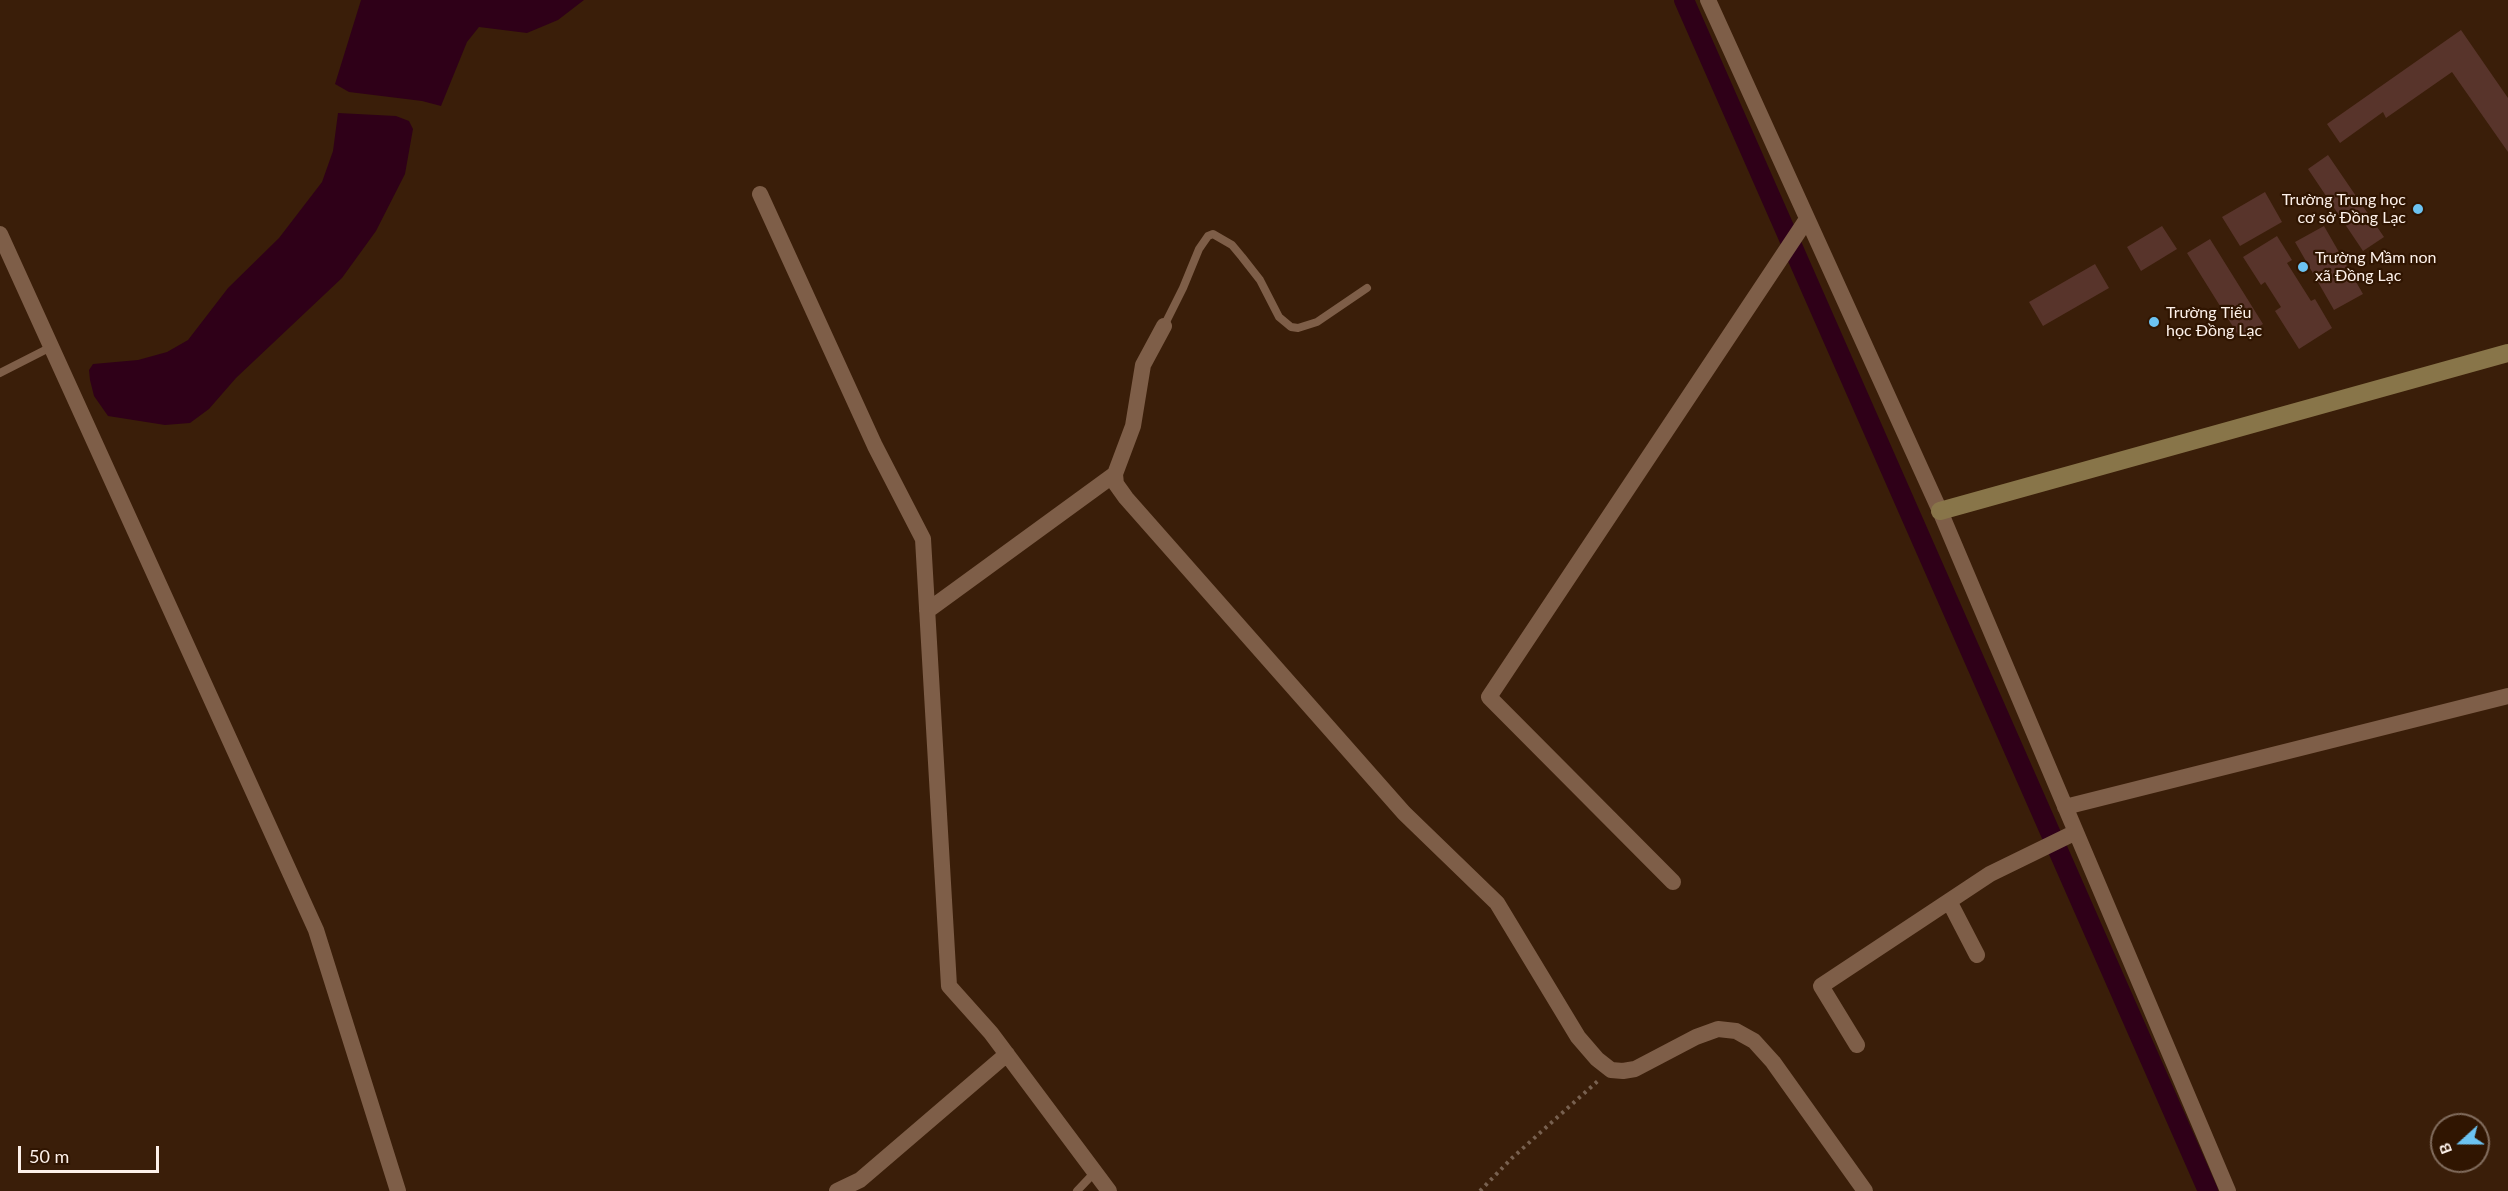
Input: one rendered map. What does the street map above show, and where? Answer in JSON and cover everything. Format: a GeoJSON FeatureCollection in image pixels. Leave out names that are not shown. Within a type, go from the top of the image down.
{"type":"FeatureCollection","features":[{"type":"Feature","properties":{"kind":"street"},"geometry":{"type":"LineString","coordinates":[[1708,0],[1940,511],[2228,1191]]}},
{"type":"Feature","properties":{"kind":"street"},"geometry":{"type":"LineString","coordinates":[[760,194],[875,446],[923,539],[949,986],[991,1032],[1109,1191]]}},
{"type":"Feature","properties":{"kind":"street"},"geometry":{"type":"LineString","coordinates":[[1673,882],[1489,697],[1807,219]]}},
{"type":"Feature","properties":{"kind":"street"},"geometry":{"type":"LineString","coordinates":[[0,234],[316,930],[398,1191]]}},
{"type":"Feature","properties":{"kind":"street"},"geometry":{"type":"LineString","coordinates":[[1164,326],[1143,365],[1133,426],[1115,474],[1116,484],[1126,498],[1404,813],[1497,903],[1578,1037],[1611,1070],[1635,1069],[1696,1037],[1718,1029],[1736,1031],[1754,1041],[1773,1062],[1865,1191]]}},
{"type":"Feature","properties":{"kind":"street"},"geometry":{"type":"LineString","coordinates":[[1940,511],[2508,353]]}},
{"type":"Feature","properties":{"kind":"street"},"geometry":{"type":"LineString","coordinates":[[927,611],[1115,474]]}},
{"type":"Feature","properties":{"kind":"street"},"geometry":{"type":"LineString","coordinates":[[2065,807],[2508,696]]}},
{"type":"Feature","properties":{"kind":"street"},"geometry":{"type":"LineString","coordinates":[[1857,1045],[1821,986],[1990,874],[2076,832]]}},
{"type":"Feature","properties":{"kind":"street"},"geometry":{"type":"LineString","coordinates":[[1948,901],[1977,956]]}},
{"type":"Feature","properties":{"kind":"street"},"geometry":{"type":"LineString","coordinates":[[837,1191],[860,1180],[1007,1054]]}},
{"type":"Feature","properties":{"kind":"lane"},"geometry":{"type":"LineString","coordinates":[[1164,326],[1199,249],[1208,236],[1213,234],[1232,245],[1260,280],[1279,317],[1291,327],[1298,328],[1317,322],[1367,288]]}},
{"type":"Feature","properties":{"kind":"lane"},"geometry":{"type":"LineString","coordinates":[[0,373],[51,347]]}},
{"type":"Feature","properties":{"kind":"lane"},"geometry":{"type":"LineString","coordinates":[[1077,1191],[1095,1172]]}},
{"type":"Feature","properties":{"kind":"path"},"geometry":{"type":"LineString","coordinates":[[1480,1191],[1555,1118],[1611,1070]]}},
{"type":"Feature","properties":{"kind":"shaded area"},"geometry":{"type":"Polygon","coordinates":[[[361,0],[584,0],[558,20],[527,33],[479,27],[467,42],[441,106],[422,101],[349,92],[335,84],[361,0]]]}},
{"type":"Feature","properties":{"kind":"shaded area"},"geometry":{"type":"Polygon","coordinates":[[[338,113],[396,116],[409,121],[413,129],[405,174],[376,231],[342,278],[236,378],[209,409],[190,423],[165,425],[108,416],[94,396],[89,370],[93,364],[138,360],[167,352],[188,340],[228,288],[279,238],[322,182],[333,151],[338,113]]]}},
{"type":"Feature","properties":{"kind":"building"},"geometry":{"type":"Polygon","coordinates":[[[2461,30],[2508,98],[2508,152],[2452,72],[2386,118],[2383,112],[2340,143],[2327,124],[2461,30]]]}},
{"type":"Feature","properties":{"kind":"building"},"geometry":{"type":"Polygon","coordinates":[[[2328,155],[2384,237],[2363,251],[2308,169],[2328,155]]]}},
{"type":"Feature","properties":{"kind":"building"},"geometry":{"type":"Polygon","coordinates":[[[2265,192],[2282,222],[2240,246],[2222,217],[2265,192]]]}},
{"type":"Feature","properties":{"kind":"building"},"geometry":{"type":"Polygon","coordinates":[[[2162,226],[2177,249],[2141,271],[2127,247],[2162,226]]]}},
{"type":"Feature","properties":{"kind":"building"},"geometry":{"type":"Polygon","coordinates":[[[2324,226],[2363,294],[2334,310],[2295,242],[2324,226]]]}},
{"type":"Feature","properties":{"kind":"building"},"geometry":{"type":"Polygon","coordinates":[[[2277,236],[2292,260],[2287,263],[2311,301],[2315,299],[2332,328],[2299,349],[2275,311],[2281,307],[2265,282],[2261,285],[2243,257],[2277,236]]]}},
{"type":"Feature","properties":{"kind":"building"},"geometry":{"type":"Polygon","coordinates":[[[2210,239],[2263,324],[2240,338],[2187,253],[2210,239]]]}},
{"type":"Feature","properties":{"kind":"building"},"geometry":{"type":"Polygon","coordinates":[[[2095,264],[2109,288],[2043,326],[2029,302],[2095,264]]]}},
{"type":"Feature","properties":{"kind":"waterway"},"geometry":{"type":"LineString","coordinates":[[1684,0],[2208,1191]]}},
{"type":"Feature","properties":{"kind":"place","name":"Trường Trung học cơ sở Đồng Lạc"},"geometry":{"type":"Point","coordinates":[2418,209]}},
{"type":"Feature","properties":{"kind":"place","name":"Trường Mầm non xã Đồng Lạc"},"geometry":{"type":"Point","coordinates":[2303,267]}},
{"type":"Feature","properties":{"kind":"place","name":"Trường Tiểu học Đồng Lạc"},"geometry":{"type":"Point","coordinates":[2154,322]}}]}
